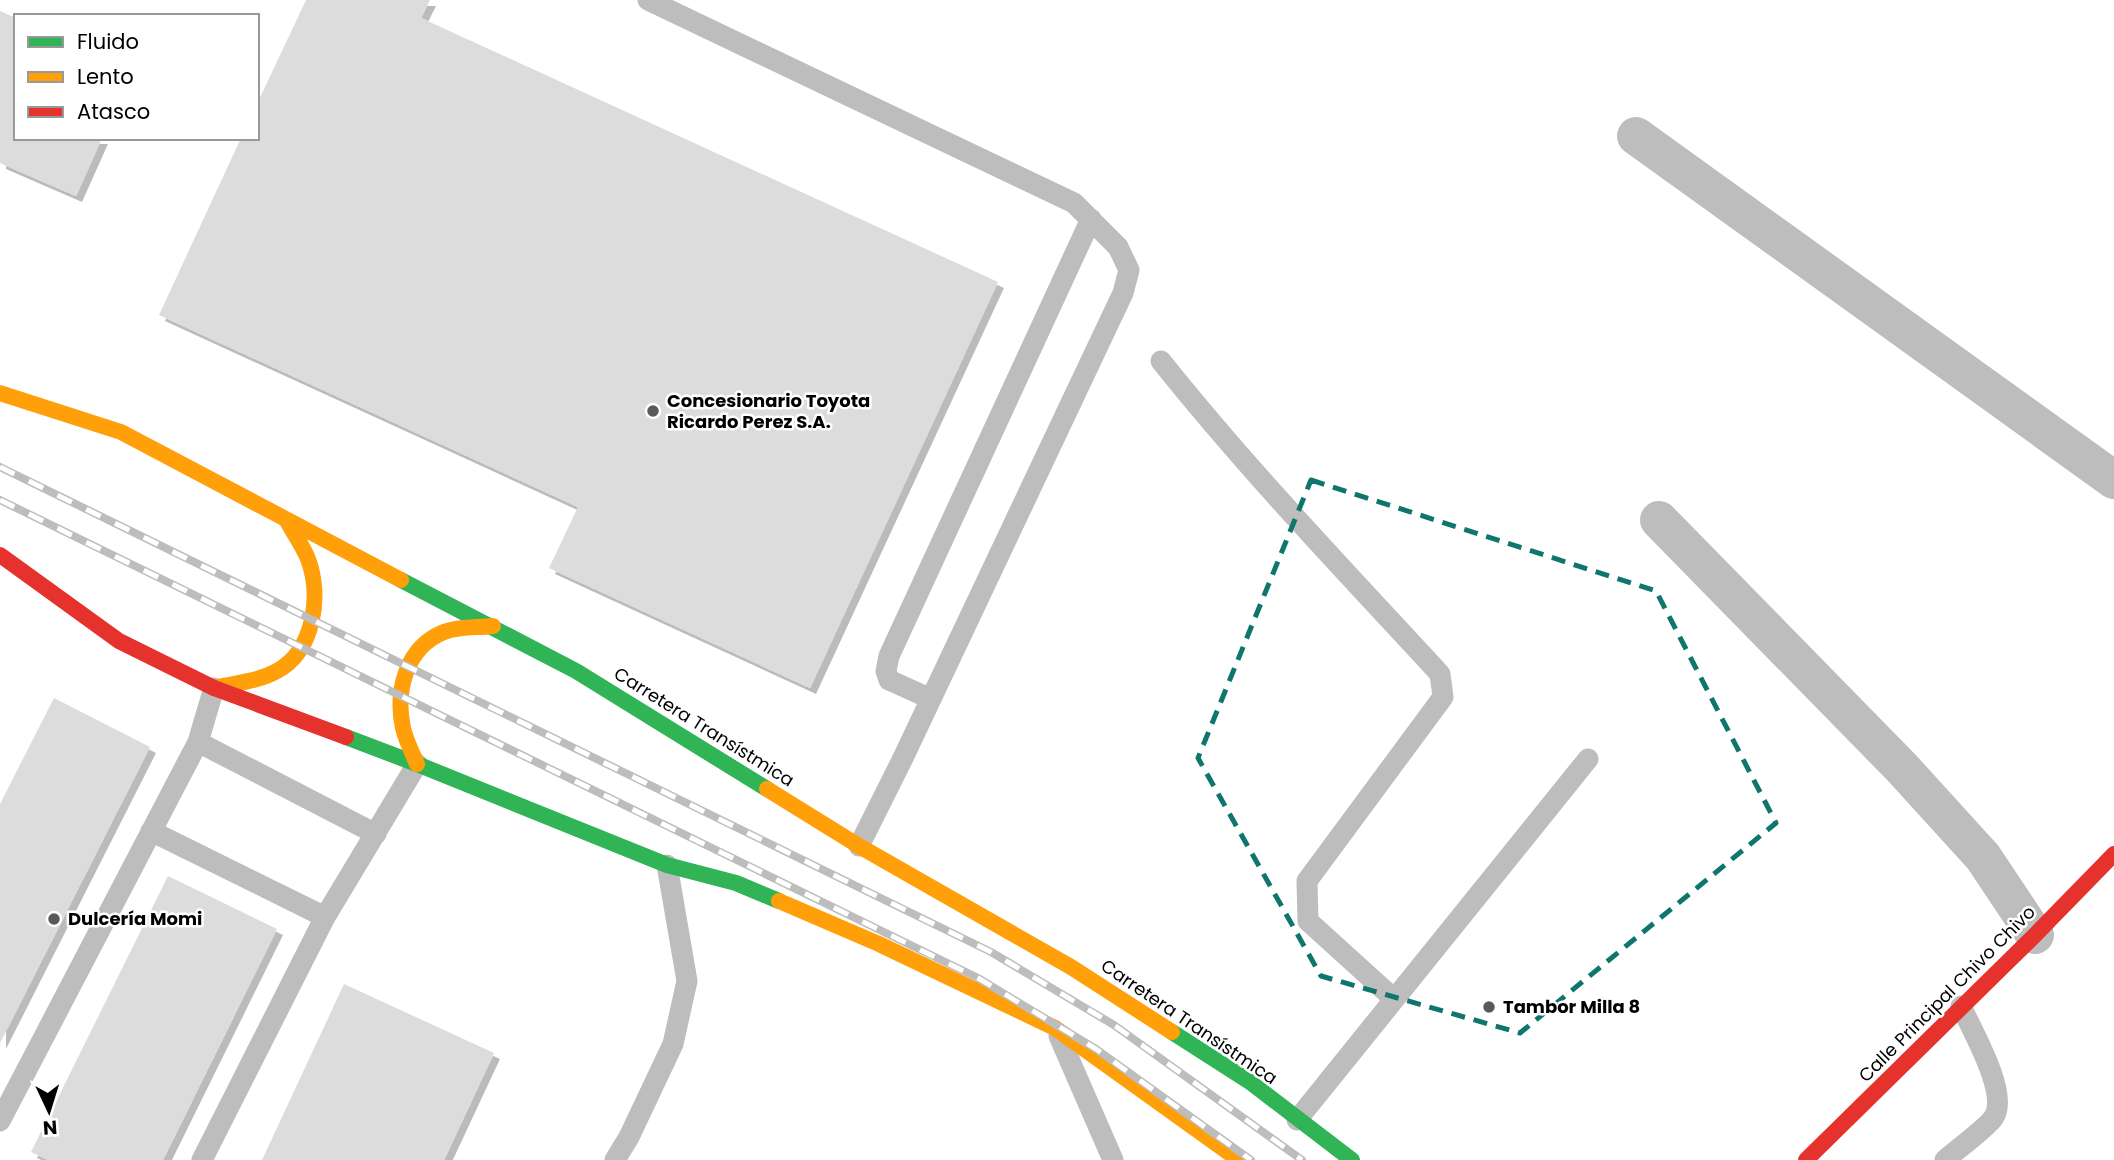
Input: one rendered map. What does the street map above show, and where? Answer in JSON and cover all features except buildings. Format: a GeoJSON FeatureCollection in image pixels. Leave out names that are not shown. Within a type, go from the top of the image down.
{"type":"FeatureCollection","features":[{"type":"Feature","properties":{"kind":"main road","name":"Carretera Transístmica"},"geometry":{"type":"LineString","coordinates":[[0,393],[121,432],[576,671],[859,846],[1071,967],[1250,1082],[1352,1160]]}},
{"type":"Feature","properties":{"kind":"main road"},"geometry":{"type":"LineString","coordinates":[[214,688],[262,678],[290,663],[309,638],[314,608],[309,562],[287,521]]}},
{"type":"Feature","properties":{"kind":"main road"},"geometry":{"type":"LineString","coordinates":[[0,555],[119,641],[214,688],[417,764],[667,865],[736,883],[879,944],[1055,1028],[1239,1160]]}},
{"type":"Feature","properties":{"kind":"main road"},"geometry":{"type":"LineString","coordinates":[[417,764],[403,730],[401,708],[401,685],[413,654],[423,643],[441,632],[493,626]]}},
{"type":"Feature","properties":{"kind":"main road","name":"Calle Principal Chivo Chivo"},"geometry":{"type":"LineString","coordinates":[[1806,1160],[2114,854]]}},
{"type":"Feature","properties":{"kind":"street"},"geometry":{"type":"LineString","coordinates":[[1636,136],[2114,480]]}},
{"type":"Feature","properties":{"kind":"street"},"geometry":{"type":"LineString","coordinates":[[1659,520],[1902,768],[1983,857],[2035,934]]}},
{"type":"Feature","properties":{"kind":"lane"},"geometry":{"type":"LineString","coordinates":[[648,0],[1074,203],[1118,247],[1129,270],[1123,293],[859,846]]}},
{"type":"Feature","properties":{"kind":"lane"},"geometry":{"type":"LineString","coordinates":[[931,699],[889,680],[886,671],[889,656],[1091,219]]}},
{"type":"Feature","properties":{"kind":"lane"},"geometry":{"type":"LineString","coordinates":[[1161,361],[1280,500],[1440,674],[1443,698],[1307,881],[1308,921],[1394,999]]}},
{"type":"Feature","properties":{"kind":"lane"},"geometry":{"type":"LineString","coordinates":[[0,1121],[198,742],[214,688]]}},
{"type":"Feature","properties":{"kind":"lane"},"geometry":{"type":"LineString","coordinates":[[198,742],[376,834]]}},
{"type":"Feature","properties":{"kind":"lane"},"geometry":{"type":"LineString","coordinates":[[1297,1120],[1588,759]]}},
{"type":"Feature","properties":{"kind":"lane"},"geometry":{"type":"LineString","coordinates":[[202,1160],[325,917],[417,764]]}},
{"type":"Feature","properties":{"kind":"lane"},"geometry":{"type":"LineString","coordinates":[[151,831],[325,917]]}},
{"type":"Feature","properties":{"kind":"lane"},"geometry":{"type":"LineString","coordinates":[[615,1160],[629,1137],[673,1044],[687,981],[667,865]]}},
{"type":"Feature","properties":{"kind":"lane"},"geometry":{"type":"LineString","coordinates":[[1945,1160],[1994,1117],[1999,1100],[1996,1084],[1961,1006]]}},
{"type":"Feature","properties":{"kind":"lane"},"geometry":{"type":"LineString","coordinates":[[1055,1028],[1114,1160]]}},
{"type":"Feature","properties":{"kind":"highlighted area"},"geometry":{"type":"Polygon","coordinates":[[[1311,480],[1656,591],[1776,823],[1520,1033],[1321,976],[1198,758],[1311,480]]]}},
{"type":"Feature","properties":{"kind":"railway"},"geometry":{"type":"LineString","coordinates":[[0,467],[991,952],[1114,1025],[1302,1160]]}},
{"type":"Feature","properties":{"kind":"railway"},"geometry":{"type":"LineString","coordinates":[[0,500],[978,978],[1096,1049],[1251,1160]]}},
{"type":"Feature","properties":{"kind":"traffic: fast"},"geometry":{"type":"LineString","coordinates":[[401,580],[576,671],[767,789]]}},
{"type":"Feature","properties":{"kind":"traffic: fast"},"geometry":{"type":"LineString","coordinates":[[346,737],[667,865],[736,883],[779,901]]}},
{"type":"Feature","properties":{"kind":"traffic: fast"},"geometry":{"type":"LineString","coordinates":[[1172,1032],[1250,1082],[1352,1160]]}},
{"type":"Feature","properties":{"kind":"traffic: slow"},"geometry":{"type":"LineString","coordinates":[[0,393],[121,432],[401,580]]}},
{"type":"Feature","properties":{"kind":"traffic: slow"},"geometry":{"type":"LineString","coordinates":[[214,688],[254,680],[277,671],[290,662],[307,637],[314,605],[312,574],[306,554],[287,521]]}},
{"type":"Feature","properties":{"kind":"traffic: slow"},"geometry":{"type":"LineString","coordinates":[[417,764],[404,733],[401,714],[402,685],[412,659],[420,648],[444,632],[493,626]]}},
{"type":"Feature","properties":{"kind":"traffic: slow"},"geometry":{"type":"LineString","coordinates":[[767,789],[859,846],[1071,967],[1172,1032]]}},
{"type":"Feature","properties":{"kind":"traffic: slow"},"geometry":{"type":"LineString","coordinates":[[779,901],[879,944],[1055,1028],[1239,1160]]}},
{"type":"Feature","properties":{"kind":"traffic: jam"},"geometry":{"type":"LineString","coordinates":[[0,555],[119,641],[214,688],[346,737]]}},
{"type":"Feature","properties":{"kind":"traffic: jam"},"geometry":{"type":"LineString","coordinates":[[1806,1160],[2114,854]]}},
{"type":"Feature","properties":{"kind":"place","name":"Concesionario Toyota Ricardo Perez S.A."},"geometry":{"type":"Point","coordinates":[653,411]}},
{"type":"Feature","properties":{"kind":"place","name":"Dulcería Momi"},"geometry":{"type":"Point","coordinates":[54,919]}},
{"type":"Feature","properties":{"kind":"place","name":"Tambor Milla 8"},"geometry":{"type":"Point","coordinates":[1489,1007]}}]}
